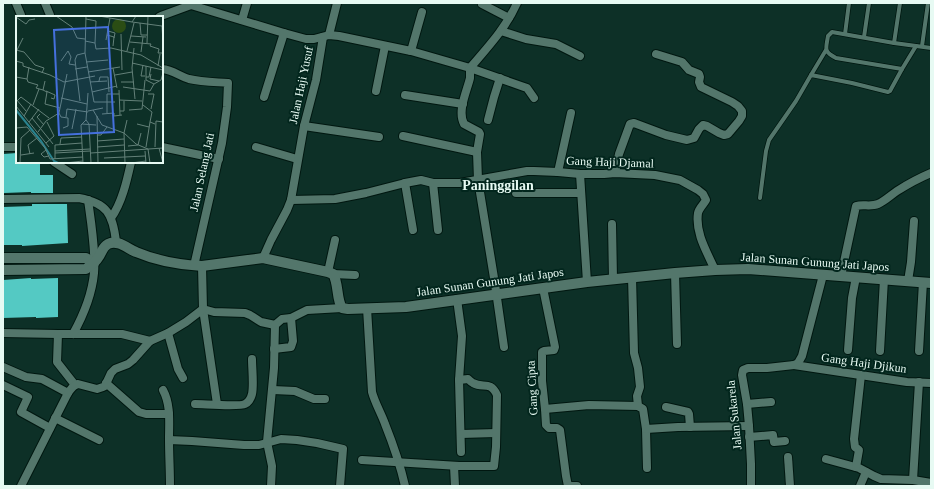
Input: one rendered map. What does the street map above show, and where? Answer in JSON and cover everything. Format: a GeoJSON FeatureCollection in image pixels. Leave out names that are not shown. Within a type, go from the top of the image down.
{"type":"FeatureCollection","features":[{"type":"Feature","properties":{"kind":"street"},"geometry":{"type":"LineString","coordinates":[[16,3],[21,15]]}},
{"type":"Feature","properties":{"kind":"street"},"geometry":{"type":"LineString","coordinates":[[45,3],[50,14]]}},
{"type":"Feature","properties":{"kind":"street"},"geometry":{"type":"LineString","coordinates":[[242,20],[247,3]]}},
{"type":"Feature","properties":{"kind":"street"},"geometry":{"type":"LineString","coordinates":[[161,16],[190,4],[284,34],[306,39],[314,39],[326,36],[337,3]]}},
{"type":"Feature","properties":{"kind":"street"},"geometry":{"type":"LineString","coordinates":[[504,347],[478,180],[477,152],[480,134],[462,121],[463,104],[470,77],[470,68],[501,31],[517,3]]}},
{"type":"Feature","properties":{"kind":"street"},"geometry":{"type":"LineString","coordinates":[[482,4],[509,18]]}},
{"type":"Feature","properties":{"kind":"street"},"geometry":{"type":"LineString","coordinates":[[411,52],[422,12]]}},
{"type":"Feature","properties":{"kind":"street"},"geometry":{"type":"LineString","coordinates":[[501,31],[556,44],[580,56]]}},
{"type":"Feature","properties":{"kind":"street"},"geometry":{"type":"LineString","coordinates":[[264,97],[284,34]]}},
{"type":"Feature","properties":{"kind":"street","name":"Jalan Haji Yusuf"},"geometry":{"type":"LineString","coordinates":[[263,258],[291,200],[304,126],[326,36],[339,36],[385,46],[470,68],[527,88],[534,98]]}},
{"type":"Feature","properties":{"kind":"street"},"geometry":{"type":"LineString","coordinates":[[376,91],[385,46]]}},
{"type":"Feature","properties":{"kind":"street"},"geometry":{"type":"LineString","coordinates":[[615,173],[619,154],[630,124],[634,123],[666,135],[687,140],[694,138],[703,125],[724,135],[728,134],[742,116],[742,111],[738,106],[702,87],[699,82],[699,74],[690,70],[682,62],[656,54]]}},
{"type":"Feature","properties":{"kind":"street","name":"Jalan Selang Jati"},"geometry":{"type":"LineString","coordinates":[[163,69],[173,71],[184,77],[198,81],[228,83],[227,107],[219,159],[195,258],[198,266],[217,404]]}},
{"type":"Feature","properties":{"kind":"street"},"geometry":{"type":"LineString","coordinates":[[488,120],[500,78]]}},
{"type":"Feature","properties":{"kind":"street"},"geometry":{"type":"LineString","coordinates":[[405,95],[463,104]]}},
{"type":"Feature","properties":{"kind":"street"},"geometry":{"type":"LineString","coordinates":[[558,172],[571,113]]}},
{"type":"Feature","properties":{"kind":"street"},"geometry":{"type":"LineString","coordinates":[[304,126],[379,137]]}},
{"type":"Feature","properties":{"kind":"street"},"geometry":{"type":"LineString","coordinates":[[403,136],[477,152]]}},
{"type":"Feature","properties":{"kind":"street"},"geometry":{"type":"LineString","coordinates":[[3,147],[16,147]]}},
{"type":"Feature","properties":{"kind":"street"},"geometry":{"type":"LineString","coordinates":[[256,147],[297,159]]}},
{"type":"Feature","properties":{"kind":"street"},"geometry":{"type":"LineString","coordinates":[[163,148],[219,159]]}},
{"type":"Feature","properties":{"kind":"street"},"geometry":{"type":"LineString","coordinates":[[56,163],[72,174]]}},
{"type":"Feature","properties":{"kind":"street"},"geometry":{"type":"LineString","coordinates":[[111,218],[116,211],[127,180],[131,163]]}},
{"type":"Feature","properties":{"kind":"street","name":"Gang Haji Djamal"},"geometry":{"type":"LineString","coordinates":[[291,200],[335,199],[421,180],[433,183],[460,183],[527,171],[580,174],[615,173],[669,177],[680,180],[698,190],[706,200],[698,213],[699,225],[701,239],[715,270]]}},
{"type":"Feature","properties":{"kind":"street"},"geometry":{"type":"LineString","coordinates":[[841,276],[856,206],[878,204],[900,189],[931,173]]}},
{"type":"Feature","properties":{"kind":"street"},"geometry":{"type":"LineString","coordinates":[[580,174],[587,282]]}},
{"type":"Feature","properties":{"kind":"street"},"geometry":{"type":"LineString","coordinates":[[405,183],[413,230]]}},
{"type":"Feature","properties":{"kind":"street"},"geometry":{"type":"LineString","coordinates":[[433,183],[438,230]]}},
{"type":"Feature","properties":{"kind":"street"},"geometry":{"type":"LineString","coordinates":[[516,193],[581,193]]}},
{"type":"Feature","properties":{"kind":"street"},"geometry":{"type":"LineString","coordinates":[[3,200],[79,198],[100,204],[107,210],[111,218],[115,230],[116,242]]}},
{"type":"Feature","properties":{"kind":"street"},"geometry":{"type":"LineString","coordinates":[[73,334],[80,321],[92,285],[94,272],[93,240],[88,200]]}},
{"type":"Feature","properties":{"kind":"street"},"geometry":{"type":"LineString","coordinates":[[908,281],[914,221]]}},
{"type":"Feature","properties":{"kind":"street"},"geometry":{"type":"LineString","coordinates":[[612,224],[613,279]]}},
{"type":"Feature","properties":{"kind":"street"},"geometry":{"type":"LineString","coordinates":[[272,486],[272,466],[267,442],[273,390],[275,325],[282,319],[291,318],[307,310],[342,308],[336,282],[330,273],[335,240]]}},
{"type":"Feature","properties":{"kind":"street"},"geometry":{"type":"LineString","coordinates":[[3,270],[86,268],[94,263],[105,246],[116,242],[142,255],[181,264],[198,266],[263,258],[330,273],[355,276]]}},
{"type":"Feature","properties":{"kind":"street"},"geometry":{"type":"LineString","coordinates":[[3,258],[86,258],[94,263]]}},
{"type":"Feature","properties":{"kind":"street"},"geometry":{"type":"LineString","coordinates":[[49,258],[49,269]]}},
{"type":"Feature","properties":{"kind":"street","name":"Jalan Sunan Gunung Jati Japos"},"geometry":{"type":"LineString","coordinates":[[342,308],[406,307],[587,282],[715,270],[748,269],[927,283]]}},
{"type":"Feature","properties":{"kind":"street"},"geometry":{"type":"LineString","coordinates":[[675,273],[677,344]]}},
{"type":"Feature","properties":{"kind":"street"},"geometry":{"type":"LineString","coordinates":[[794,365],[798,363],[802,356],[823,275]]}},
{"type":"Feature","properties":{"kind":"street"},"geometry":{"type":"LineString","coordinates":[[632,277],[634,353],[638,368],[640,387],[637,396],[638,406]]}},
{"type":"Feature","properties":{"kind":"street"},"geometry":{"type":"LineString","coordinates":[[848,350],[852,298],[856,277]]}},
{"type":"Feature","properties":{"kind":"street"},"geometry":{"type":"LineString","coordinates":[[880,351],[884,279]]}},
{"type":"Feature","properties":{"kind":"street"},"geometry":{"type":"LineString","coordinates":[[919,351],[927,283]]}},
{"type":"Feature","properties":{"kind":"street","name":"Gang Cipta"},"geometry":{"type":"LineString","coordinates":[[543,288],[555,347],[554,350],[542,352],[542,381],[546,425],[547,427],[557,428],[560,430],[568,486]]}},
{"type":"Feature","properties":{"kind":"street"},"geometry":{"type":"LineString","coordinates":[[457,299],[462,336],[459,380],[461,452]]}},
{"type":"Feature","properties":{"kind":"street"},"geometry":{"type":"LineString","coordinates":[[367,308],[372,392],[375,403],[384,421],[400,463],[405,486]]}},
{"type":"Feature","properties":{"kind":"street"},"geometry":{"type":"LineString","coordinates":[[75,384],[81,384],[97,389],[103,387],[110,373],[115,369],[128,364],[150,342],[186,322],[203,309],[214,312],[245,313],[261,322],[275,325]]}},
{"type":"Feature","properties":{"kind":"street"},"geometry":{"type":"LineString","coordinates":[[274,349],[291,347],[293,341],[291,318]]}},
{"type":"Feature","properties":{"kind":"street"},"geometry":{"type":"LineString","coordinates":[[3,333],[122,334],[150,342]]}},
{"type":"Feature","properties":{"kind":"street"},"geometry":{"type":"LineString","coordinates":[[168,333],[178,369],[183,378]]}},
{"type":"Feature","properties":{"kind":"street"},"geometry":{"type":"LineString","coordinates":[[58,334],[57,362],[75,384]]}},
{"type":"Feature","properties":{"kind":"street"},"geometry":{"type":"LineString","coordinates":[[195,404],[242,405],[246,403],[249,400],[252,391],[252,359]]}},
{"type":"Feature","properties":{"kind":"street","name":"Gang Haji Djikun"},"geometry":{"type":"LineString","coordinates":[[794,365],[907,382],[931,383]]}},
{"type":"Feature","properties":{"kind":"street","name":"Jalan Sukarela"},"geometry":{"type":"LineString","coordinates":[[751,486],[749,426],[742,372],[745,369],[794,365]]}},
{"type":"Feature","properties":{"kind":"street"},"geometry":{"type":"LineString","coordinates":[[3,367],[26,377],[42,379],[68,393]]}},
{"type":"Feature","properties":{"kind":"street"},"geometry":{"type":"LineString","coordinates":[[856,467],[859,450],[854,447],[854,439],[862,375]]}},
{"type":"Feature","properties":{"kind":"street"},"geometry":{"type":"LineString","coordinates":[[362,460],[454,466],[494,466],[497,395],[494,389],[490,386],[474,384],[468,379],[459,380]]}},
{"type":"Feature","properties":{"kind":"street"},"geometry":{"type":"LineString","coordinates":[[913,480],[920,382]]}},
{"type":"Feature","properties":{"kind":"street"},"geometry":{"type":"LineString","coordinates":[[106,383],[139,412],[146,414],[169,414]]}},
{"type":"Feature","properties":{"kind":"street"},"geometry":{"type":"LineString","coordinates":[[21,486],[68,393],[75,384]]}},
{"type":"Feature","properties":{"kind":"street"},"geometry":{"type":"LineString","coordinates":[[3,385],[28,397],[21,412],[50,428]]}},
{"type":"Feature","properties":{"kind":"street"},"geometry":{"type":"LineString","coordinates":[[163,390],[168,403],[169,414],[168,440],[170,486]]}},
{"type":"Feature","properties":{"kind":"street"},"geometry":{"type":"LineString","coordinates":[[273,390],[295,391],[314,399],[325,399]]}},
{"type":"Feature","properties":{"kind":"street"},"geometry":{"type":"LineString","coordinates":[[747,404],[771,402]]}},
{"type":"Feature","properties":{"kind":"street"},"geometry":{"type":"LineString","coordinates":[[545,409],[589,405],[638,406],[643,409],[646,429],[647,468]]}},
{"type":"Feature","properties":{"kind":"street"},"geometry":{"type":"LineString","coordinates":[[666,407],[688,412],[690,427]]}},
{"type":"Feature","properties":{"kind":"street"},"geometry":{"type":"LineString","coordinates":[[55,418],[99,440]]}},
{"type":"Feature","properties":{"kind":"street"},"geometry":{"type":"LineString","coordinates":[[646,429],[749,426]]}},
{"type":"Feature","properties":{"kind":"street"},"geometry":{"type":"LineString","coordinates":[[460,434],[496,433]]}},
{"type":"Feature","properties":{"kind":"street"},"geometry":{"type":"LineString","coordinates":[[749,437],[772,435],[774,442],[785,441]]}},
{"type":"Feature","properties":{"kind":"street"},"geometry":{"type":"LineString","coordinates":[[168,440],[259,445],[281,439],[317,443],[343,449],[340,486]]}},
{"type":"Feature","properties":{"kind":"street"},"geometry":{"type":"LineString","coordinates":[[788,457],[790,486]]}},
{"type":"Feature","properties":{"kind":"street"},"geometry":{"type":"LineString","coordinates":[[826,459],[856,467],[881,479],[897,483],[913,480],[931,483]]}},
{"type":"Feature","properties":{"kind":"street"},"geometry":{"type":"LineString","coordinates":[[454,466],[455,486]]}},
{"type":"Feature","properties":{"kind":"street"},"geometry":{"type":"LineString","coordinates":[[860,486],[866,472]]}},
{"type":"Feature","properties":{"kind":"street"},"geometry":{"type":"LineString","coordinates":[[568,486],[577,486]]}},
{"type":"Feature","properties":{"kind":"lane"},"geometry":{"type":"LineString","coordinates":[[845,34],[849,3]]}},
{"type":"Feature","properties":{"kind":"lane"},"geometry":{"type":"LineString","coordinates":[[864,37],[869,3]]}},
{"type":"Feature","properties":{"kind":"lane"},"geometry":{"type":"LineString","coordinates":[[894,43],[900,3]]}},
{"type":"Feature","properties":{"kind":"lane"},"geometry":{"type":"LineString","coordinates":[[922,46],[928,3]]}},
{"type":"Feature","properties":{"kind":"lane"},"geometry":{"type":"LineString","coordinates":[[760,198],[769,140],[796,101],[826,50],[828,36],[832,32],[931,48]]}},
{"type":"Feature","properties":{"kind":"lane"},"geometry":{"type":"LineString","coordinates":[[811,75],[888,92],[916,46]]}},
{"type":"Feature","properties":{"kind":"lane"},"geometry":{"type":"LineString","coordinates":[[826,50],[828,54],[836,58],[902,69]]}},
{"type":"Feature","properties":{"kind":"building"},"geometry":{"type":"Polygon","coordinates":[[[16,153],[16,163],[40,163],[40,175],[53,175],[53,193],[4,193],[3,154],[16,153]]]}},
{"type":"Feature","properties":{"kind":"building"},"geometry":{"type":"Polygon","coordinates":[[[32,204],[67,204],[68,243],[22,246],[3,245],[3,207],[32,206],[32,204]]]}},
{"type":"Feature","properties":{"kind":"building"},"geometry":{"type":"Polygon","coordinates":[[[58,278],[58,317],[3,318],[3,280],[58,278]]]}},
{"type":"Feature","properties":{"kind":"district","name":"Paninggilan"},"geometry":{"type":"Point","coordinates":[498,185]}}]}
